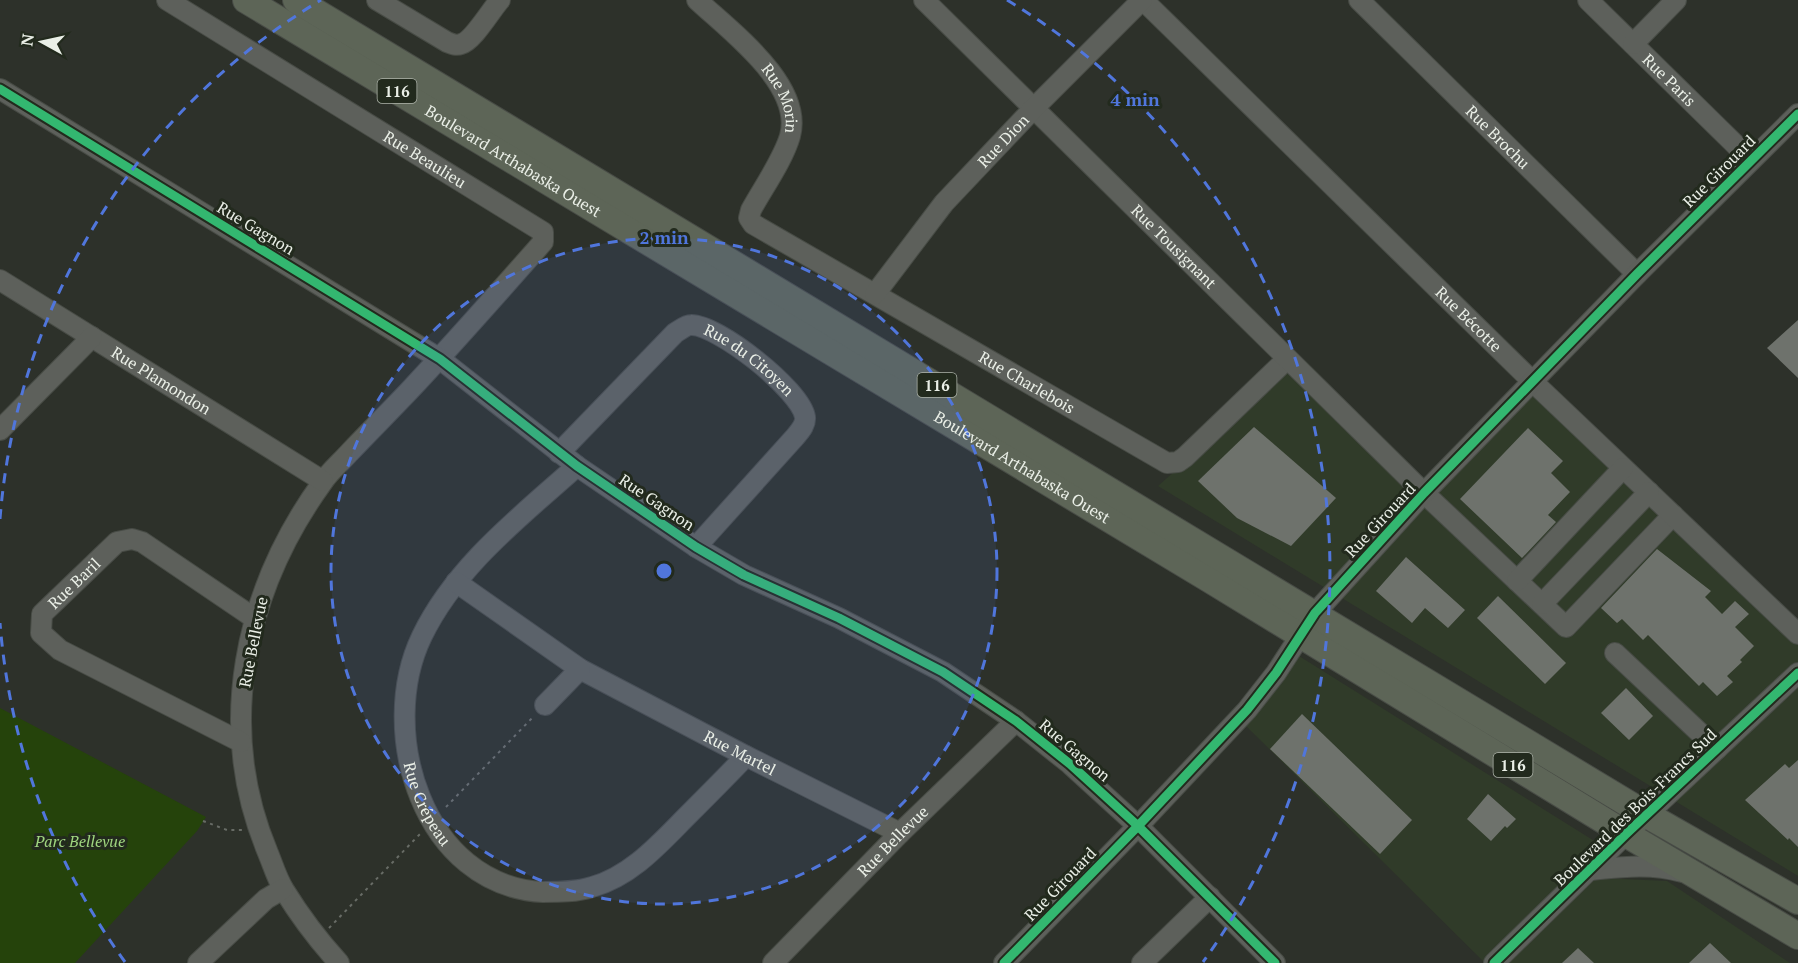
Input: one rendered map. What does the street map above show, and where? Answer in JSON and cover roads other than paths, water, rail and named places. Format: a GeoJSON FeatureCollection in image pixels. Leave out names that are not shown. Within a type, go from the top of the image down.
{"type":"FeatureCollection","features":[{"type":"Feature","properties":{"kind":"main road","name":"Boulevard Arthabaska Ouest"},"geometry":{"type":"LineString","coordinates":[[246,0],[1798,936]]}},
{"type":"Feature","properties":{"kind":"main road","name":"Boulevard Arthabaska Ouest"},"geometry":{"type":"LineString","coordinates":[[296,0],[1647,814],[1798,901]]}},
{"type":"Feature","properties":{"kind":"street","name":"Rue Beaulieu"},"geometry":{"type":"LineString","coordinates":[[167,0],[543,232],[543,242],[440,358]]}},
{"type":"Feature","properties":{"kind":"street"},"geometry":{"type":"LineString","coordinates":[[377,0],[455,45],[463,44],[473,35],[500,0]]}},
{"type":"Feature","properties":{"kind":"street","name":"Rue Morin"},"geometry":{"type":"LineString","coordinates":[[697,0],[766,67],[782,89],[792,120],[790,136],[749,218]]}},
{"type":"Feature","properties":{"kind":"street","name":"Rue Tousignant"},"geometry":{"type":"LineString","coordinates":[[924,0],[1287,359],[1566,627],[1673,515]]}},
{"type":"Feature","properties":{"kind":"street","name":"Rue Dion"},"geometry":{"type":"LineString","coordinates":[[876,294],[944,203],[1033,109],[1142,0]]}},
{"type":"Feature","properties":{"kind":"street","name":"Rue Bécotte"},"geometry":{"type":"LineString","coordinates":[[1142,0],[1533,382],[1798,634]]}},
{"type":"Feature","properties":{"kind":"street","name":"Rue Brochu"},"geometry":{"type":"LineString","coordinates":[[1359,0],[1637,274]]}},
{"type":"Feature","properties":{"kind":"street","name":"Rue Paris"},"geometry":{"type":"LineString","coordinates":[[1588,0],[1751,160]]}},
{"type":"Feature","properties":{"kind":"street"},"geometry":{"type":"LineString","coordinates":[[1633,44],[1677,0]]}},
{"type":"Feature","properties":{"kind":"street","name":"Rue Gagnon"},"geometry":{"type":"LineString","coordinates":[[0,89],[440,358],[559,453],[696,547],[744,575],[839,618],[943,672],[1016,721],[1070,764],[1138,826],[1275,963]]}},
{"type":"Feature","properties":{"kind":"street","name":"Rue Girouard"},"geometry":{"type":"LineString","coordinates":[[1004,963],[1247,710],[1276,674],[1315,613],[1425,493],[1637,274],[1798,114]]}},
{"type":"Feature","properties":{"kind":"street","name":"Rue Charlebois"},"geometry":{"type":"LineString","coordinates":[[749,218],[753,224],[1167,463],[1178,462],[1185,457],[1287,359]]}},
{"type":"Feature","properties":{"kind":"street","name":"Rue Plamondon"},"geometry":{"type":"LineString","coordinates":[[0,280],[323,481]]}},
{"type":"Feature","properties":{"kind":"street","name":"Rue du Citoyen"},"geometry":{"type":"LineString","coordinates":[[559,453],[675,333],[689,324],[703,326],[756,359],[795,397],[806,420],[795,437],[696,547]]}},
{"type":"Feature","properties":{"kind":"street"},"geometry":{"type":"LineString","coordinates":[[0,430],[92,338]]}},
{"type":"Feature","properties":{"kind":"street","name":"Rue Bellevue"},"geometry":{"type":"LineString","coordinates":[[339,963],[283,889],[258,829],[248,788],[241,742],[244,671],[254,618],[261,596],[281,549],[323,481],[440,358]]}},
{"type":"Feature","properties":{"kind":"street","name":"Rue Crépeau"},"geometry":{"type":"LineString","coordinates":[[577,466],[504,531],[456,582],[440,602],[421,637],[408,676],[404,718],[408,760],[432,822],[444,840],[461,858],[485,876],[532,891],[559,892],[592,887],[621,874],[651,852],[746,756]]}},
{"type":"Feature","properties":{"kind":"street"},"geometry":{"type":"LineString","coordinates":[[1517,581],[1623,468]]}},
{"type":"Feature","properties":{"kind":"street"},"geometry":{"type":"LineString","coordinates":[[1542,604],[1649,492]]}},
{"type":"Feature","properties":{"kind":"street","name":"Rue Baril"},"geometry":{"type":"LineString","coordinates":[[241,742],[60,650],[41,633],[40,625],[42,614],[117,542],[132,539],[142,542],[254,618]]}},
{"type":"Feature","properties":{"kind":"street","name":"Rue Martel"},"geometry":{"type":"LineString","coordinates":[[456,582],[580,669],[900,833]]}},
{"type":"Feature","properties":{"kind":"street"},"geometry":{"type":"LineString","coordinates":[[1615,653],[1717,749]]}},
{"type":"Feature","properties":{"kind":"street"},"geometry":{"type":"LineString","coordinates":[[545,705],[580,669]]}},
{"type":"Feature","properties":{"kind":"street","name":"Boulevard des Bois-Francs Sud"},"geometry":{"type":"LineString","coordinates":[[1494,963],[1626,834],[1798,673]]}},
{"type":"Feature","properties":{"kind":"street","name":"Rue Bellevue"},"geometry":{"type":"LineString","coordinates":[[773,963],[900,833],[1016,721]]}},
{"type":"Feature","properties":{"kind":"street"},"geometry":{"type":"LineString","coordinates":[[1590,870],[1633,866],[1653,867],[1672,869],[1698,877]]}},
{"type":"Feature","properties":{"kind":"street"},"geometry":{"type":"LineString","coordinates":[[198,963],[266,899],[283,889]]}},
{"type":"Feature","properties":{"kind":"street"},"geometry":{"type":"LineString","coordinates":[[1142,963],[1209,897]]}},
{"type":"Feature","properties":{"kind":"park label","name":"Parc Bellevue"},"geometry":{"type":"Point","coordinates":[80,841]}}]}
